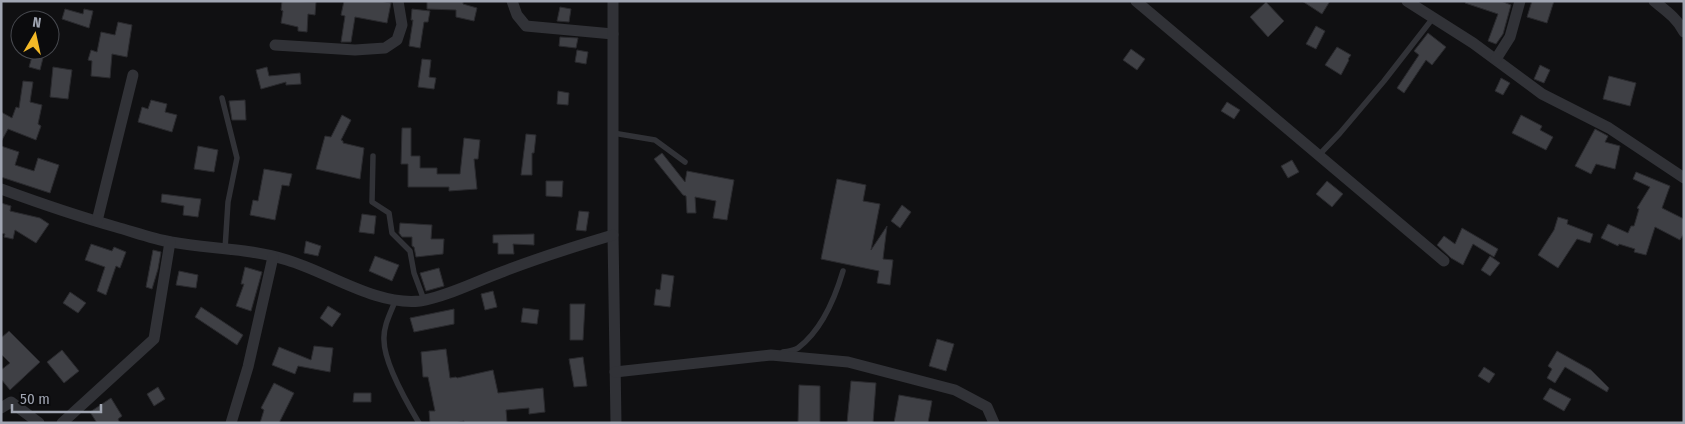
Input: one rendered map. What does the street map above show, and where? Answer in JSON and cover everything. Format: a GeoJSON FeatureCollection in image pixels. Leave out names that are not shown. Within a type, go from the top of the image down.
{"type":"FeatureCollection","features":[{"type":"Feature","properties":{"kind":"street"},"geometry":{"type":"LineString","coordinates":[[274,44],[355,50],[385,48],[398,40],[402,25],[398,1]]}},
{"type":"Feature","properties":{"kind":"street"},"geometry":{"type":"LineString","coordinates":[[512,1],[517,15],[526,26],[613,34]]}},
{"type":"Feature","properties":{"kind":"street"},"geometry":{"type":"LineString","coordinates":[[613,1],[613,234],[616,423]]}},
{"type":"Feature","properties":{"kind":"street"},"geometry":{"type":"LineString","coordinates":[[1136,1],[1444,261]]}},
{"type":"Feature","properties":{"kind":"street"},"geometry":{"type":"LineString","coordinates":[[1407,1],[1496,59],[1542,94],[1609,128],[1684,178]]}},
{"type":"Feature","properties":{"kind":"street"},"geometry":{"type":"LineString","coordinates":[[1496,59],[1510,37],[1520,1]]}},
{"type":"Feature","properties":{"kind":"street"},"geometry":{"type":"LineString","coordinates":[[1654,1],[1673,16],[1684,31]]}},
{"type":"Feature","properties":{"kind":"street"},"geometry":{"type":"LineString","coordinates":[[97,221],[133,75]]}},
{"type":"Feature","properties":{"kind":"street"},"geometry":{"type":"LineString","coordinates":[[1,189],[97,221],[170,242],[273,256],[310,268],[374,294],[396,299],[424,300],[439,296],[538,258],[613,234]]}},
{"type":"Feature","properties":{"kind":"street"},"geometry":{"type":"LineString","coordinates":[[62,423],[154,339],[170,242]]}},
{"type":"Feature","properties":{"kind":"street"},"geometry":{"type":"LineString","coordinates":[[231,423],[248,367],[273,256]]}},
{"type":"Feature","properties":{"kind":"street"},"geometry":{"type":"LineString","coordinates":[[615,372],[771,355],[848,362],[955,390],[987,407],[994,423]]}},
{"type":"Feature","properties":{"kind":"street"},"geometry":{"type":"LineString","coordinates":[[1,408],[11,402],[39,423]]}},
{"type":"Feature","properties":{"kind":"lane"},"geometry":{"type":"LineString","coordinates":[[1318,156],[1384,81],[1433,18]]}},
{"type":"Feature","properties":{"kind":"lane"},"geometry":{"type":"LineString","coordinates":[[222,98],[237,158],[228,202],[225,249]]}},
{"type":"Feature","properties":{"kind":"lane"},"geometry":{"type":"LineString","coordinates":[[613,133],[655,140],[685,162]]}},
{"type":"Feature","properties":{"kind":"lane"},"geometry":{"type":"LineString","coordinates":[[373,156],[372,202],[389,212],[392,234],[410,251],[414,273],[424,300]]}},
{"type":"Feature","properties":{"kind":"lane"},"geometry":{"type":"LineString","coordinates":[[771,355],[797,349],[810,336],[823,320],[836,293],[843,271]]}},
{"type":"Feature","properties":{"kind":"lane"},"geometry":{"type":"LineString","coordinates":[[396,299],[386,325],[383,341],[390,366],[405,400],[418,423]]}},
{"type":"Feature","properties":{"kind":"building"},"geometry":{"type":"Polygon","coordinates":[[[282,1],[316,2],[315,15],[308,14],[307,32],[298,31],[298,27],[281,23],[282,1]]]}},
{"type":"Feature","properties":{"kind":"building"},"geometry":{"type":"Polygon","coordinates":[[[344,1],[380,1],[391,3],[387,23],[355,17],[351,42],[341,42],[345,16],[341,15],[344,1]]]}},
{"type":"Feature","properties":{"kind":"building"},"geometry":{"type":"Polygon","coordinates":[[[427,1],[463,1],[463,4],[477,8],[474,21],[456,17],[456,10],[427,9],[427,1]]]}},
{"type":"Feature","properties":{"kind":"building"},"geometry":{"type":"Polygon","coordinates":[[[1302,1],[1330,1],[1322,14],[1302,1]]]}},
{"type":"Feature","properties":{"kind":"building"},"geometry":{"type":"Polygon","coordinates":[[[1466,1],[1501,1],[1511,5],[1503,34],[1496,44],[1488,41],[1498,14],[1465,3],[1466,1]]]}},
{"type":"Feature","properties":{"kind":"building"},"geometry":{"type":"Polygon","coordinates":[[[1532,1],[1554,1],[1547,23],[1527,17],[1532,1]]]}},
{"type":"Feature","properties":{"kind":"building"},"geometry":{"type":"Polygon","coordinates":[[[1266,2],[1284,21],[1268,37],[1250,17],[1266,2]]]}},
{"type":"Feature","properties":{"kind":"building"},"geometry":{"type":"Polygon","coordinates":[[[560,7],[571,9],[569,22],[557,21],[560,7]]]}},
{"type":"Feature","properties":{"kind":"building"},"geometry":{"type":"Polygon","coordinates":[[[65,9],[83,14],[84,9],[93,11],[89,28],[62,19],[65,9]]]}},
{"type":"Feature","properties":{"kind":"building"},"geometry":{"type":"Polygon","coordinates":[[[412,9],[430,11],[428,22],[424,22],[420,48],[409,46],[413,20],[411,20],[412,9]]]}},
{"type":"Feature","properties":{"kind":"building"},"geometry":{"type":"Polygon","coordinates":[[[118,22],[132,25],[127,57],[112,54],[110,78],[91,76],[92,61],[88,60],[91,50],[97,52],[101,32],[115,35],[118,22]]]}},
{"type":"Feature","properties":{"kind":"building"},"geometry":{"type":"Polygon","coordinates":[[[1316,26],[1325,31],[1316,49],[1306,44],[1316,26]]]}},
{"type":"Feature","properties":{"kind":"building"},"geometry":{"type":"Polygon","coordinates":[[[1428,33],[1446,47],[1432,65],[1426,60],[1404,93],[1397,88],[1419,55],[1414,51],[1428,33]]]}},
{"type":"Feature","properties":{"kind":"building"},"geometry":{"type":"Polygon","coordinates":[[[560,37],[578,38],[576,48],[559,46],[560,37]]]}},
{"type":"Feature","properties":{"kind":"building"},"geometry":{"type":"Polygon","coordinates":[[[1337,47],[1351,55],[1341,75],[1325,65],[1337,47]]]}},
{"type":"Feature","properties":{"kind":"building"},"geometry":{"type":"Polygon","coordinates":[[[1131,49],[1145,59],[1137,70],[1123,60],[1131,49]]]}},
{"type":"Feature","properties":{"kind":"building"},"geometry":{"type":"Polygon","coordinates":[[[577,50],[588,52],[586,64],[575,62],[577,50]]]}},
{"type":"Feature","properties":{"kind":"building"},"geometry":{"type":"Polygon","coordinates":[[[422,59],[431,60],[429,77],[436,78],[434,89],[418,87],[422,59]]]}},
{"type":"Feature","properties":{"kind":"building"},"geometry":{"type":"Polygon","coordinates":[[[31,60],[42,60],[40,70],[29,67],[31,60]]]}},
{"type":"Feature","properties":{"kind":"building"},"geometry":{"type":"Polygon","coordinates":[[[1540,65],[1550,70],[1544,83],[1534,79],[1540,65]]]}},
{"type":"Feature","properties":{"kind":"building"},"geometry":{"type":"Polygon","coordinates":[[[53,67],[72,70],[68,99],[50,97],[53,67]]]}},
{"type":"Feature","properties":{"kind":"building"},"geometry":{"type":"Polygon","coordinates":[[[267,67],[269,76],[300,73],[301,84],[286,85],[286,82],[261,89],[256,70],[267,67]]]}},
{"type":"Feature","properties":{"kind":"building"},"geometry":{"type":"Polygon","coordinates":[[[1609,76],[1636,83],[1630,106],[1603,99],[1609,76]]]}},
{"type":"Feature","properties":{"kind":"building"},"geometry":{"type":"Polygon","coordinates":[[[1501,78],[1510,83],[1503,95],[1495,91],[1501,78]]]}},
{"type":"Feature","properties":{"kind":"building"},"geometry":{"type":"Polygon","coordinates":[[[23,81],[33,82],[30,102],[42,105],[38,124],[41,126],[36,140],[8,129],[1,142],[1,112],[12,118],[16,107],[19,108],[23,81]]]}},
{"type":"Feature","properties":{"kind":"building"},"geometry":{"type":"Polygon","coordinates":[[[558,91],[569,93],[568,105],[557,104],[558,91]]]}},
{"type":"Feature","properties":{"kind":"building"},"geometry":{"type":"Polygon","coordinates":[[[151,100],[167,104],[165,112],[177,115],[172,132],[138,122],[142,107],[148,109],[151,100]]]}},
{"type":"Feature","properties":{"kind":"building"},"geometry":{"type":"Polygon","coordinates":[[[245,100],[246,120],[232,120],[229,101],[245,100]]]}},
{"type":"Feature","properties":{"kind":"building"},"geometry":{"type":"Polygon","coordinates":[[[1227,102],[1240,110],[1234,119],[1221,111],[1227,102]]]}},
{"type":"Feature","properties":{"kind":"building"},"geometry":{"type":"Polygon","coordinates":[[[342,115],[351,120],[341,140],[343,143],[364,148],[360,179],[316,169],[325,136],[331,137],[342,115]]]}},
{"type":"Feature","properties":{"kind":"building"},"geometry":{"type":"Polygon","coordinates":[[[1521,115],[1542,126],[1540,130],[1553,137],[1546,150],[1512,133],[1521,115]]]}},
{"type":"Feature","properties":{"kind":"building"},"geometry":{"type":"Polygon","coordinates":[[[402,128],[411,128],[411,156],[420,156],[420,168],[437,168],[437,174],[460,174],[464,138],[480,140],[478,159],[474,159],[477,189],[449,191],[449,187],[408,187],[408,164],[401,164],[402,128]]]}},
{"type":"Feature","properties":{"kind":"building"},"geometry":{"type":"Polygon","coordinates":[[[1595,129],[1608,136],[1605,142],[1620,146],[1615,169],[1596,164],[1591,174],[1575,166],[1595,129]]]}},
{"type":"Feature","properties":{"kind":"building"},"geometry":{"type":"Polygon","coordinates":[[[526,134],[536,135],[534,153],[532,153],[532,175],[521,175],[526,134]]]}},
{"type":"Feature","properties":{"kind":"building"},"geometry":{"type":"Polygon","coordinates":[[[1,146],[19,152],[15,165],[34,171],[38,158],[59,165],[50,193],[1,177],[1,146]]]}},
{"type":"Feature","properties":{"kind":"building"},"geometry":{"type":"Polygon","coordinates":[[[198,146],[218,150],[214,172],[194,169],[198,146]]]}},
{"type":"Feature","properties":{"kind":"building"},"geometry":{"type":"Polygon","coordinates":[[[662,153],[685,182],[687,171],[734,180],[727,220],[713,218],[716,201],[695,197],[696,213],[687,213],[686,196],[683,195],[654,159],[662,153]]]}},
{"type":"Feature","properties":{"kind":"building"},"geometry":{"type":"Polygon","coordinates":[[[1292,160],[1299,172],[1288,178],[1281,166],[1292,160]]]}},
{"type":"Feature","properties":{"kind":"building"},"geometry":{"type":"Polygon","coordinates":[[[264,169],[292,174],[289,186],[282,185],[275,220],[250,215],[253,200],[258,201],[264,169]]]}},
{"type":"Feature","properties":{"kind":"building"},"geometry":{"type":"Polygon","coordinates":[[[1636,172],[1670,186],[1662,208],[1684,219],[1684,233],[1680,240],[1655,227],[1646,255],[1634,252],[1635,249],[1619,244],[1618,246],[1601,238],[1608,224],[1628,233],[1631,226],[1634,226],[1639,209],[1637,208],[1650,187],[1633,179],[1636,172]]]}},
{"type":"Feature","properties":{"kind":"building"},"geometry":{"type":"Polygon","coordinates":[[[837,179],[866,185],[863,201],[880,204],[871,250],[887,226],[883,259],[893,260],[890,285],[877,283],[879,271],[821,259],[837,179]]]}},
{"type":"Feature","properties":{"kind":"building"},"geometry":{"type":"Polygon","coordinates":[[[546,181],[563,181],[562,197],[546,196],[546,181]]]}},
{"type":"Feature","properties":{"kind":"building"},"geometry":{"type":"Polygon","coordinates":[[[1327,181],[1343,194],[1332,207],[1316,194],[1327,181]]]}},
{"type":"Feature","properties":{"kind":"building"},"geometry":{"type":"Polygon","coordinates":[[[162,194],[201,199],[198,217],[183,215],[184,206],[161,202],[162,194]]]}},
{"type":"Feature","properties":{"kind":"building"},"geometry":{"type":"Polygon","coordinates":[[[1,203],[11,206],[10,211],[40,218],[49,224],[36,243],[15,230],[13,239],[4,237],[5,234],[1,233],[1,203]]]}},
{"type":"Feature","properties":{"kind":"building"},"geometry":{"type":"Polygon","coordinates":[[[902,205],[911,212],[900,228],[891,221],[902,205]]]}},
{"type":"Feature","properties":{"kind":"building"},"geometry":{"type":"Polygon","coordinates":[[[579,211],[589,212],[586,231],[576,230],[579,211]]]}},
{"type":"Feature","properties":{"kind":"building"},"geometry":{"type":"Polygon","coordinates":[[[362,214],[376,216],[374,234],[359,232],[362,214]]]}},
{"type":"Feature","properties":{"kind":"building"},"geometry":{"type":"Polygon","coordinates":[[[1558,217],[1568,220],[1567,224],[1593,234],[1590,243],[1577,239],[1558,268],[1538,255],[1554,230],[1558,217]]]}},
{"type":"Feature","properties":{"kind":"building"},"geometry":{"type":"Polygon","coordinates":[[[400,223],[432,225],[431,239],[444,239],[443,254],[416,257],[414,247],[412,246],[412,237],[402,237],[399,233],[400,223]]]}},
{"type":"Feature","properties":{"kind":"building"},"geometry":{"type":"Polygon","coordinates":[[[1462,228],[1498,249],[1494,257],[1473,244],[1463,265],[1451,258],[1437,245],[1444,236],[1455,244],[1462,228]]]}},
{"type":"Feature","properties":{"kind":"building"},"geometry":{"type":"Polygon","coordinates":[[[534,234],[534,245],[513,244],[514,254],[498,254],[498,243],[493,243],[493,235],[534,234]]]}},
{"type":"Feature","properties":{"kind":"building"},"geometry":{"type":"Polygon","coordinates":[[[306,241],[321,246],[318,256],[304,253],[306,241]]]}},
{"type":"Feature","properties":{"kind":"building"},"geometry":{"type":"Polygon","coordinates":[[[91,244],[112,251],[114,247],[126,252],[120,268],[116,266],[106,295],[97,291],[105,267],[85,260],[91,244]]]}},
{"type":"Feature","properties":{"kind":"building"},"geometry":{"type":"Polygon","coordinates":[[[153,250],[161,252],[152,289],[146,287],[153,250]]]}},
{"type":"Feature","properties":{"kind":"building"},"geometry":{"type":"Polygon","coordinates":[[[375,256],[399,265],[392,281],[369,271],[375,256]]]}},
{"type":"Feature","properties":{"kind":"building"},"geometry":{"type":"Polygon","coordinates":[[[1490,256],[1500,263],[1490,276],[1481,270],[1490,256]]]}},
{"type":"Feature","properties":{"kind":"building"},"geometry":{"type":"Polygon","coordinates":[[[245,267],[262,272],[251,311],[236,306],[244,284],[241,284],[245,267]]]}},
{"type":"Feature","properties":{"kind":"building"},"geometry":{"type":"Polygon","coordinates":[[[439,268],[444,286],[426,291],[420,273],[439,268]]]}},
{"type":"Feature","properties":{"kind":"building"},"geometry":{"type":"Polygon","coordinates":[[[179,271],[198,275],[196,288],[176,285],[179,271]]]}},
{"type":"Feature","properties":{"kind":"building"},"geometry":{"type":"Polygon","coordinates":[[[662,274],[674,276],[670,307],[654,305],[656,289],[660,290],[662,274]]]}},
{"type":"Feature","properties":{"kind":"building"},"geometry":{"type":"Polygon","coordinates":[[[493,291],[497,307],[485,310],[481,294],[493,291]]]}},
{"type":"Feature","properties":{"kind":"building"},"geometry":{"type":"Polygon","coordinates":[[[70,292],[86,303],[78,313],[63,303],[70,292]]]}},
{"type":"Feature","properties":{"kind":"building"},"geometry":{"type":"Polygon","coordinates":[[[570,304],[585,304],[583,340],[570,340],[570,304]]]}},
{"type":"Feature","properties":{"kind":"building"},"geometry":{"type":"Polygon","coordinates":[[[328,306],[341,314],[332,327],[320,318],[328,306]]]}},
{"type":"Feature","properties":{"kind":"building"},"geometry":{"type":"Polygon","coordinates":[[[201,307],[243,335],[237,345],[195,317],[201,307]]]}},
{"type":"Feature","properties":{"kind":"building"},"geometry":{"type":"Polygon","coordinates":[[[523,308],[539,310],[537,324],[521,322],[523,308]]]}},
{"type":"Feature","properties":{"kind":"building"},"geometry":{"type":"Polygon","coordinates":[[[454,309],[454,324],[414,332],[410,318],[454,309]]]}},
{"type":"Feature","properties":{"kind":"building"},"geometry":{"type":"Polygon","coordinates":[[[9,331],[40,362],[10,390],[1,379],[1,370],[10,363],[1,354],[1,338],[9,331]]]}},
{"type":"Feature","properties":{"kind":"building"},"geometry":{"type":"Polygon","coordinates":[[[937,339],[954,344],[946,371],[929,366],[937,339]]]}},
{"type":"Feature","properties":{"kind":"building"},"geometry":{"type":"Polygon","coordinates":[[[314,346],[333,348],[330,372],[298,366],[295,374],[272,365],[279,347],[311,360],[314,346]]]}},
{"type":"Feature","properties":{"kind":"building"},"geometry":{"type":"Polygon","coordinates":[[[446,349],[450,378],[493,370],[498,393],[543,388],[545,412],[529,414],[529,408],[506,410],[507,422],[502,423],[464,423],[464,421],[430,423],[429,411],[435,411],[428,377],[423,377],[421,352],[446,349]]]}},
{"type":"Feature","properties":{"kind":"building"},"geometry":{"type":"Polygon","coordinates":[[[62,350],[79,371],[64,383],[47,362],[62,350]]]}},
{"type":"Feature","properties":{"kind":"building"},"geometry":{"type":"Polygon","coordinates":[[[1557,351],[1591,370],[1609,388],[1607,392],[1565,367],[1555,383],[1547,378],[1552,369],[1548,366],[1557,351]]]}},
{"type":"Feature","properties":{"kind":"building"},"geometry":{"type":"Polygon","coordinates":[[[583,357],[587,386],[574,387],[569,359],[583,357]]]}},
{"type":"Feature","properties":{"kind":"building"},"geometry":{"type":"Polygon","coordinates":[[[1484,367],[1495,374],[1489,383],[1478,376],[1484,367]]]}},
{"type":"Feature","properties":{"kind":"building"},"geometry":{"type":"Polygon","coordinates":[[[851,381],[876,383],[873,423],[847,423],[851,381]]]}},
{"type":"Feature","properties":{"kind":"building"},"geometry":{"type":"Polygon","coordinates":[[[274,383],[294,393],[279,423],[260,423],[264,410],[261,408],[274,383]]]}},
{"type":"Feature","properties":{"kind":"building"},"geometry":{"type":"Polygon","coordinates":[[[799,385],[820,386],[820,423],[798,423],[799,385]]]}},
{"type":"Feature","properties":{"kind":"building"},"geometry":{"type":"Polygon","coordinates":[[[158,387],[165,399],[154,406],[147,394],[158,387]]]}},
{"type":"Feature","properties":{"kind":"building"},"geometry":{"type":"Polygon","coordinates":[[[1550,388],[1571,399],[1564,411],[1543,399],[1550,388]]]}},
{"type":"Feature","properties":{"kind":"building"},"geometry":{"type":"Polygon","coordinates":[[[354,393],[371,393],[371,402],[353,402],[354,393]]]}},
{"type":"Feature","properties":{"kind":"building"},"geometry":{"type":"Polygon","coordinates":[[[899,395],[932,401],[928,423],[894,423],[899,395]]]}},
{"type":"Feature","properties":{"kind":"building"},"geometry":{"type":"Polygon","coordinates":[[[111,398],[122,416],[118,419],[120,423],[97,423],[90,412],[111,398]]]}}]}
